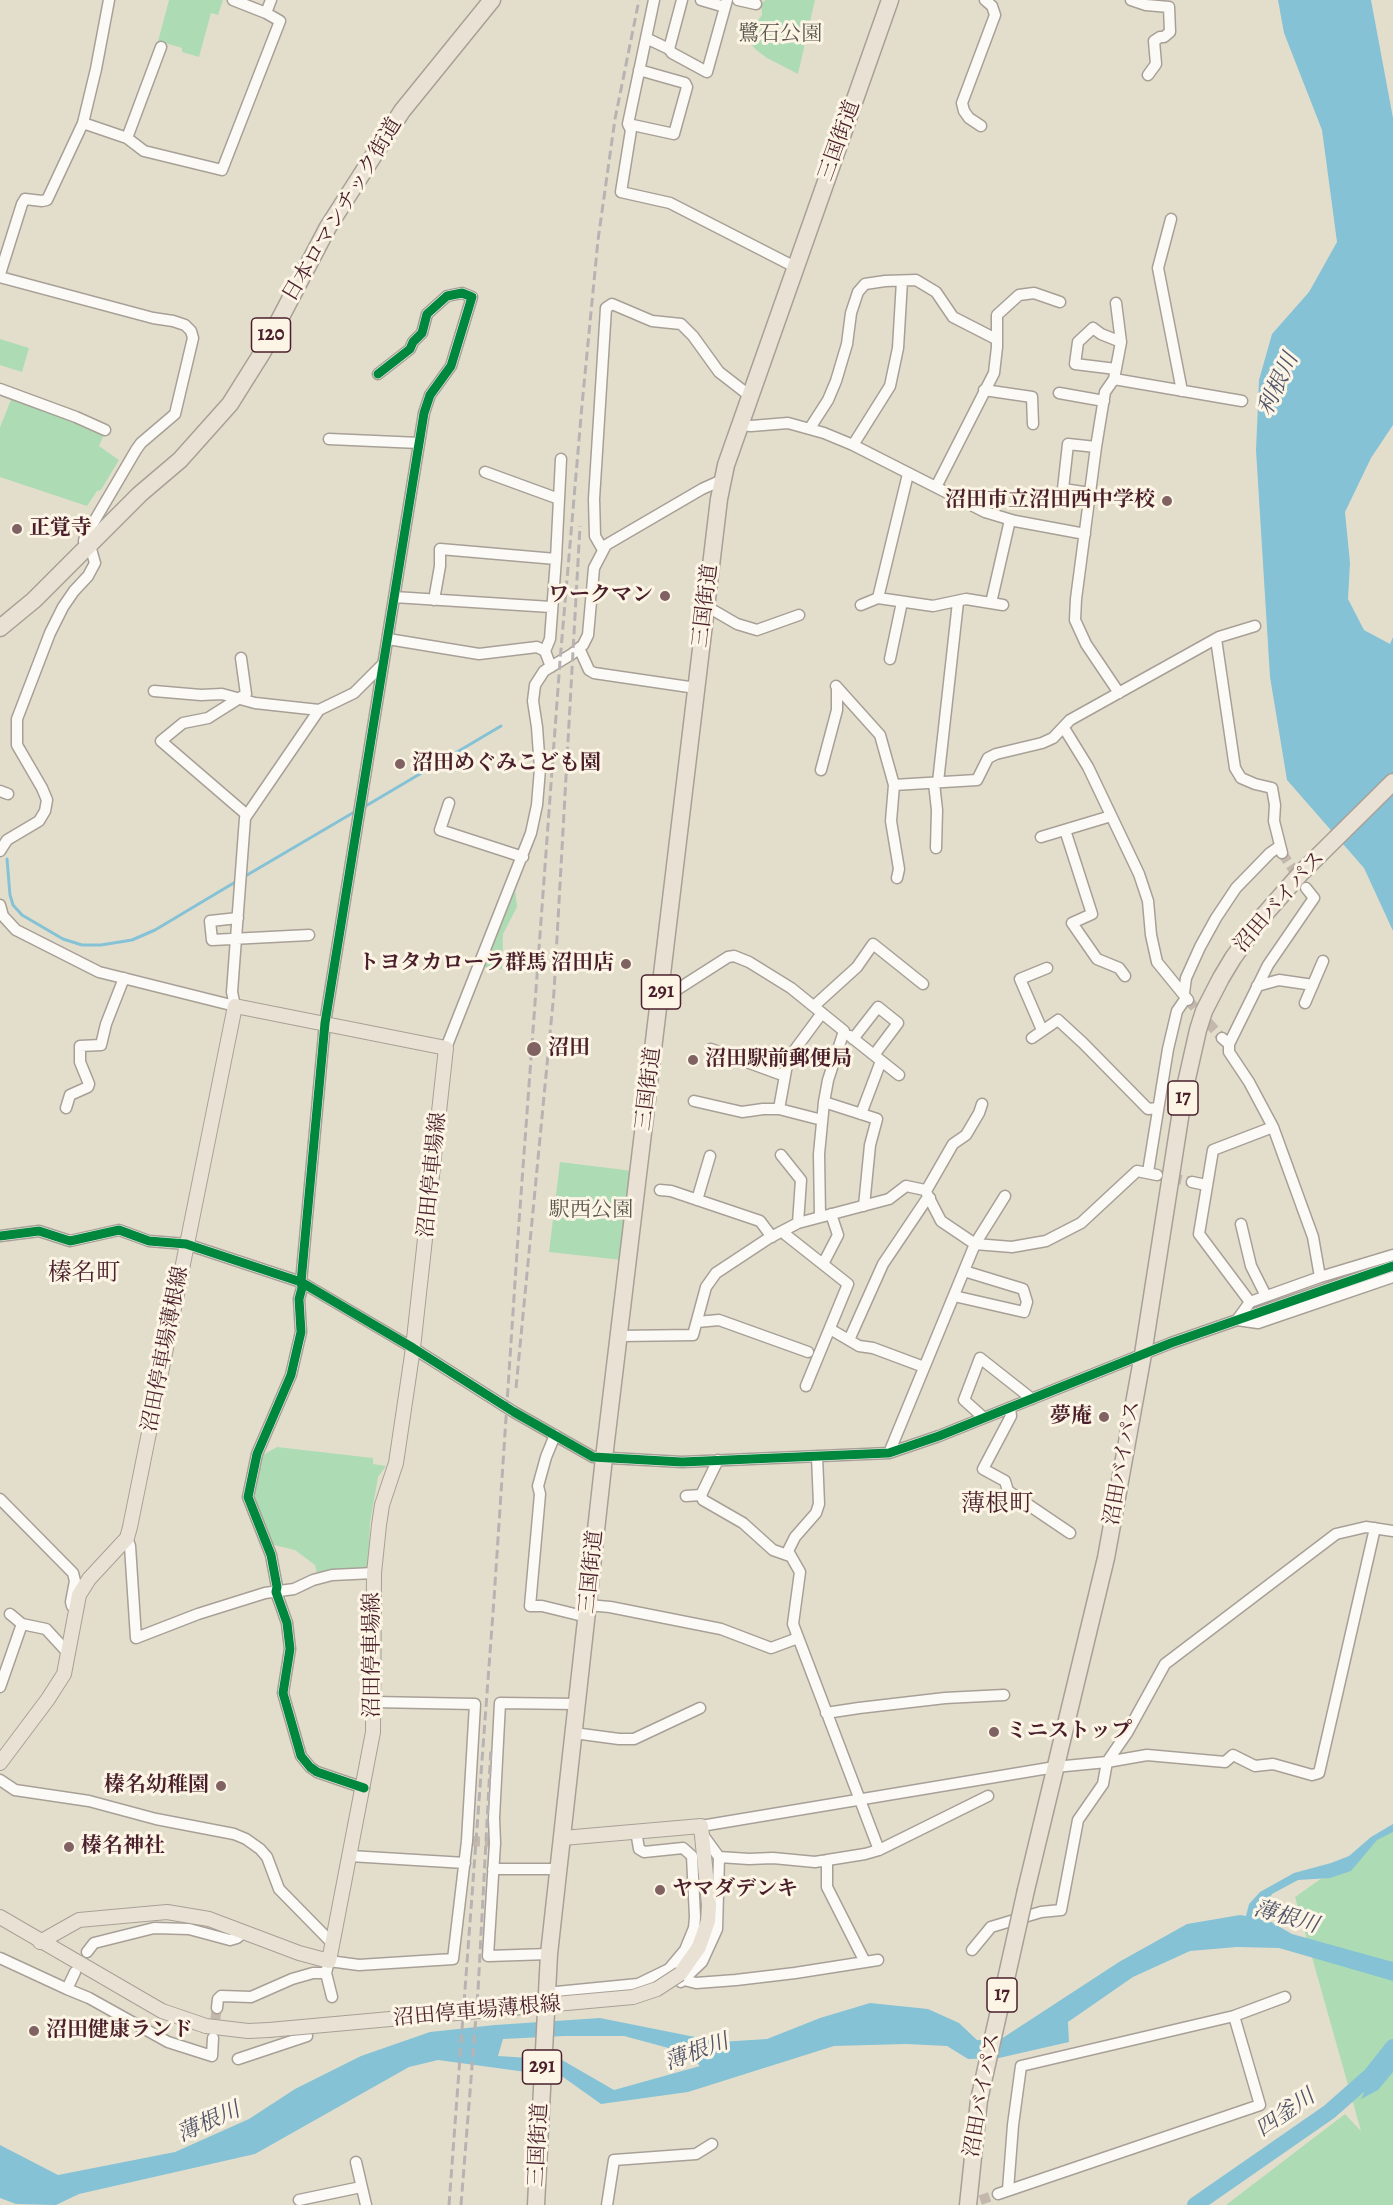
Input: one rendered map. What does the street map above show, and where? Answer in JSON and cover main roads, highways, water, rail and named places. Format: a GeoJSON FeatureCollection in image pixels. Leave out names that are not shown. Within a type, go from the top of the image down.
{"type":"FeatureCollection","features":[{"type":"Feature","properties":{"kind":"highway","name":"日本ロマンチック街道"},"geometry":{"type":"LineString","coordinates":[[0,628],[34,600],[140,494],[180,460],[230,404],[262,353],[328,227],[402,111],[492,0]]}},
{"type":"Feature","properties":{"kind":"highway","name":"三国街道"},"geometry":{"type":"LineString","coordinates":[[537,2205],[549,1953],[604,1458],[723,480],[750,396],[890,0]]}},
{"type":"Feature","properties":{"kind":"highway","name":"沼田バイパス"},"geometry":{"type":"LineString","coordinates":[[968,2205],[979,2100],[1026,1890],[1106,1558],[1143,1353],[1192,1049],[1204,1011],[1233,958],[1264,915],[1304,881],[1393,782]]}},
{"type":"Feature","properties":{"kind":"main road","name":"沼田停車場薄根線"},"geometry":{"type":"LineString","coordinates":[[0,1763],[64,1674],[79,1595],[89,1579],[127,1538],[235,1006],[446,1048]]}},
{"type":"Feature","properties":{"kind":"main road","name":"沼田停車場線"},"geometry":{"type":"LineString","coordinates":[[40,1942],[79,1920],[148,1912],[181,1913],[209,1919],[299,1953],[328,1967],[373,1732],[374,1573],[382,1505],[396,1463],[413,1348],[446,1048]]}},
{"type":"Feature","properties":{"kind":"main road","name":"沼田停車場薄根線"},"geometry":{"type":"LineString","coordinates":[[0,1917],[136,1997],[180,2018],[206,2026],[231,2030],[269,2030],[633,1997],[682,1977],[699,1947],[708,1921],[702,1830],[636,1831],[563,1838]]}},
{"type":"Feature","properties":{"kind":"water","name":"利根川"},"geometry":{"type":"Polygon","coordinates":[[[1278,0],[1371,0],[1393,118],[1393,425],[1371,458],[1345,512],[1350,563],[1348,599],[1364,630],[1390,644],[1393,637],[1393,931],[1364,868],[1287,780],[1270,677],[1256,450],[1259,380],[1272,334],[1309,292],[1337,242],[1322,130],[1284,33],[1278,0]]]}},
{"type":"Feature","properties":{"kind":"water","name":"薄根川"},"geometry":{"type":"Polygon","coordinates":[[[1393,1824],[1393,1832],[1377,1840],[1351,1871],[1330,1878],[1298,1880],[1272,1894],[1258,1917],[1292,1934],[1393,1962],[1393,1981],[1279,1948],[1237,1947],[1190,1951],[1133,1977],[1068,2022],[1069,2042],[999,2058],[968,2059],[947,2046],[906,2044],[834,2046],[688,2092],[601,2104],[563,2077],[438,2060],[409,2067],[255,2154],[79,2194],[56,2205],[16,2204],[0,2198],[0,2145],[58,2175],[175,2152],[249,2119],[295,2089],[361,2056],[430,2032],[600,2018],[720,2042],[767,2039],[820,2018],[870,2003],[928,2009],[959,2023],[977,2040],[1001,2039],[1119,1962],[1187,1924],[1246,1916],[1249,1904],[1260,1892],[1294,1873],[1349,1856],[1371,1837],[1393,1824]],[[624,2036],[503,2039],[498,2056],[562,2060],[614,2090],[700,2066],[687,2053],[624,2036]]]}},
{"type":"Feature","properties":{"kind":"water"},"geometry":{"type":"Polygon","coordinates":[[[1393,2057],[1393,2072],[1378,2090],[1361,2099],[1365,2090],[1393,2057]]]}},
{"type":"Feature","properties":{"kind":"waterway"},"geometry":{"type":"LineString","coordinates":[[364,807],[501,726]]}},
{"type":"Feature","properties":{"kind":"waterway"},"geometry":{"type":"LineString","coordinates":[[242,878],[356,811]]}},
{"type":"Feature","properties":{"kind":"waterway"},"geometry":{"type":"LineString","coordinates":[[7,859],[13,905],[22,915],[63,939],[82,945],[101,945],[132,940],[155,930],[237,881]]}},
{"type":"Feature","properties":{"kind":"waterway","name":"四釜川"},"geometry":{"type":"LineString","coordinates":[[1195,2205],[1329,2112],[1371,2075],[1393,2047]]}},
{"type":"Feature","properties":{"kind":"tunnel"},"geometry":{"type":"LineString","coordinates":[[1282,853],[1301,881]]}},
{"type":"Feature","properties":{"kind":"tunnel"},"geometry":{"type":"LineString","coordinates":[[1188,1000],[1222,1038]]}},
{"type":"Feature","properties":{"kind":"tunnel"},"geometry":{"type":"LineString","coordinates":[[1157,1175],[1192,1182]]}},
{"type":"Feature","properties":{"kind":"tunnel"},"geometry":{"type":"LineString","coordinates":[[470,1841],[493,1842]]}},
{"type":"Feature","properties":{"kind":"tunnel"},"geometry":{"type":"LineString","coordinates":[[213,2034],[217,2008]]}},
{"type":"Feature","properties":{"kind":"tunnel"},"geometry":{"type":"LineString","coordinates":[[966,2205],[998,2194]]}},
{"type":"Feature","properties":{"kind":"railway"},"geometry":{"type":"LineString","coordinates":[[449,2205],[560,661],[582,405],[598,240],[615,119],[639,0]]}},
{"type":"Feature","properties":{"kind":"railway"},"geometry":{"type":"LineString","coordinates":[[516,1388],[554,992],[580,526]]}},
{"type":"Feature","properties":{"kind":"railway"},"geometry":{"type":"LineString","coordinates":[[461,2205],[478,1991],[491,1747]]}},
{"type":"Feature","properties":{"kind":"place","name":"沼田市立沼田西中学校"},"geometry":{"type":"Point","coordinates":[1167,501]}},
{"type":"Feature","properties":{"kind":"place","name":"正覚寺"},"geometry":{"type":"Point","coordinates":[17,529]}},
{"type":"Feature","properties":{"kind":"place","name":"ワークマン"},"geometry":{"type":"Point","coordinates":[665,596]}},
{"type":"Feature","properties":{"kind":"place","name":"沼田めぐみこども園"},"geometry":{"type":"Point","coordinates":[400,764]}},
{"type":"Feature","properties":{"kind":"place","name":"トヨタカローラ群馬 沼田店"},"geometry":{"type":"Point","coordinates":[626,964]}},
{"type":"Feature","properties":{"kind":"place","name":"沼田"},"geometry":{"type":"Point","coordinates":[534,1049]}},
{"type":"Feature","properties":{"kind":"place","name":"沼田駅前郵便局"},"geometry":{"type":"Point","coordinates":[693,1060]}},
{"type":"Feature","properties":{"kind":"place","name":"夢庵"},"geometry":{"type":"Point","coordinates":[1104,1417]}},
{"type":"Feature","properties":{"kind":"place","name":"ミニストップ"},"geometry":{"type":"Point","coordinates":[994,1732]}},
{"type":"Feature","properties":{"kind":"place","name":"榛名幼稚園"},"geometry":{"type":"Point","coordinates":[221,1786]}},
{"type":"Feature","properties":{"kind":"place","name":"榛名神社"},"geometry":{"type":"Point","coordinates":[69,1847]}},
{"type":"Feature","properties":{"kind":"place","name":"ヤマダデンキ"},"geometry":{"type":"Point","coordinates":[660,1890]}},
{"type":"Feature","properties":{"kind":"place","name":"沼田健康ランド"},"geometry":{"type":"Point","coordinates":[34,2031]}},
{"type":"Feature","properties":{"kind":"district","name":"榛名町"},"geometry":{"type":"Point","coordinates":[84,1274]}},
{"type":"Feature","properties":{"kind":"district","name":"薄根町"},"geometry":{"type":"Point","coordinates":[997,1505]}},
{"type":"Feature","properties":{"kind":"park label","name":"鷺石公園"},"geometry":{"type":"Point","coordinates":[780,35]}},
{"type":"Feature","properties":{"kind":"park label","name":"駅西公園"},"geometry":{"type":"Point","coordinates":[591,1211]}}]}
